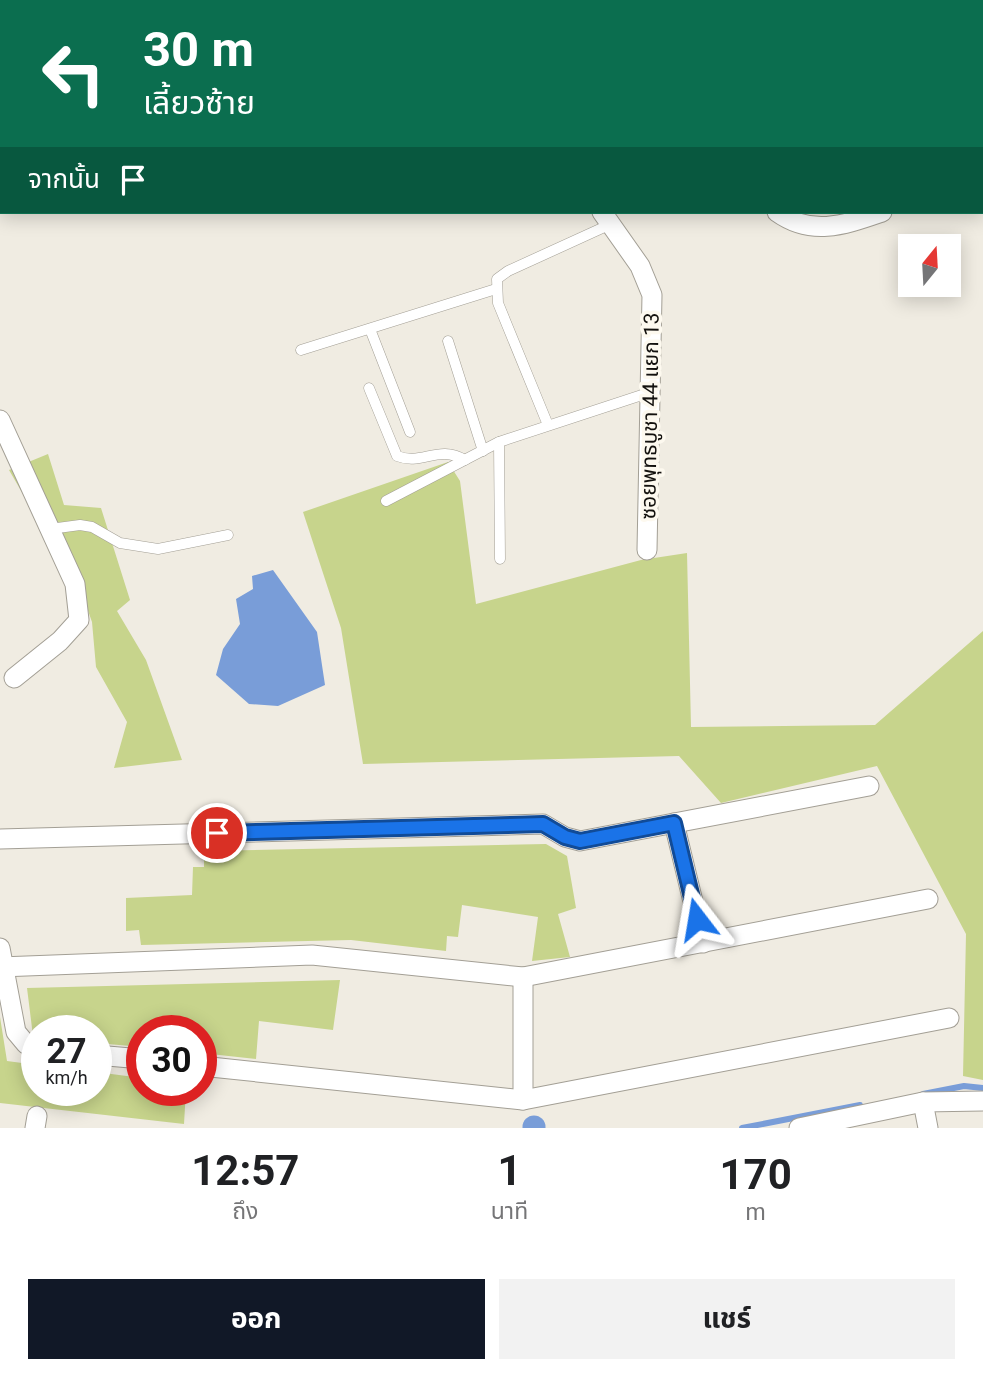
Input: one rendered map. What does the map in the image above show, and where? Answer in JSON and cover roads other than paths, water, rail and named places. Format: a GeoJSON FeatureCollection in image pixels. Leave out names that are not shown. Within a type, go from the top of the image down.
{"type":"FeatureCollection","features":[{"type":"Feature","properties":{"kind":"street"},"geometry":{"type":"LineString","coordinates":[[781,214],[807,227],[838,228],[876,214]]}},
{"type":"Feature","properties":{"kind":"street","name":"ซอยพุทธบูชา 44 แยก 13"},"geometry":{"type":"LineString","coordinates":[[606,218],[640,266],[652,295],[648,550]]}},
{"type":"Feature","properties":{"kind":"street"},"geometry":{"type":"LineString","coordinates":[[0,420],[75,584],[79,620],[60,641],[14,678]]}},
{"type":"Feature","properties":{"kind":"street"},"geometry":{"type":"LineString","coordinates":[[0,839],[543,824],[565,837],[580,841],[869,786]]}},
{"type":"Feature","properties":{"kind":"street"},"geometry":{"type":"LineString","coordinates":[[674,823],[703,943]]}},
{"type":"Feature","properties":{"kind":"street"},"geometry":{"type":"LineString","coordinates":[[21,1038],[16,1032],[1,960],[312,955],[523,977],[928,899]]}},
{"type":"Feature","properties":{"kind":"street"},"geometry":{"type":"LineString","coordinates":[[523,977],[523,1100]]}},
{"type":"Feature","properties":{"kind":"street"},"geometry":{"type":"LineString","coordinates":[[217,1068],[523,1100],[949,1018]]}},
{"type":"Feature","properties":{"kind":"street"},"geometry":{"type":"LineString","coordinates":[[799,1128],[923,1102],[983,1101]]}},
{"type":"Feature","properties":{"kind":"street"},"geometry":{"type":"LineString","coordinates":[[923,1102],[928,1128]]}},
{"type":"Feature","properties":{"kind":"lane"},"geometry":{"type":"LineString","coordinates":[[548,425],[498,303],[497,279],[606,218]]}},
{"type":"Feature","properties":{"kind":"lane"},"geometry":{"type":"LineString","coordinates":[[301,350],[496,289]]}},
{"type":"Feature","properties":{"kind":"lane"},"geometry":{"type":"LineString","coordinates":[[370,328],[410,432]]}},
{"type":"Feature","properties":{"kind":"lane"},"geometry":{"type":"LineString","coordinates":[[448,341],[483,451]]}},
{"type":"Feature","properties":{"kind":"lane"},"geometry":{"type":"LineString","coordinates":[[369,388],[397,456],[405,459],[421,458],[443,452],[465,460]]}},
{"type":"Feature","properties":{"kind":"lane"},"geometry":{"type":"LineString","coordinates":[[386,501],[499,442],[651,392]]}},
{"type":"Feature","properties":{"kind":"lane"},"geometry":{"type":"LineString","coordinates":[[499,442],[500,559]]}},
{"type":"Feature","properties":{"kind":"lane"},"geometry":{"type":"LineString","coordinates":[[50,529],[80,525],[92,527],[120,543],[158,549],[228,536]]}},
{"type":"Feature","properties":{"kind":"water"},"geometry":{"type":"Polygon","coordinates":[[[273,570],[317,632],[325,685],[278,706],[249,704],[216,675],[223,649],[240,624],[236,599],[253,589],[252,576],[273,570]]]}},
{"type":"Feature","properties":{"kind":"waterway"},"geometry":{"type":"LineString","coordinates":[[923,1094],[964,1086],[983,1088]]}},
{"type":"Feature","properties":{"kind":"waterway"},"geometry":{"type":"LineString","coordinates":[[742,1128],[860,1105]]}}]}
